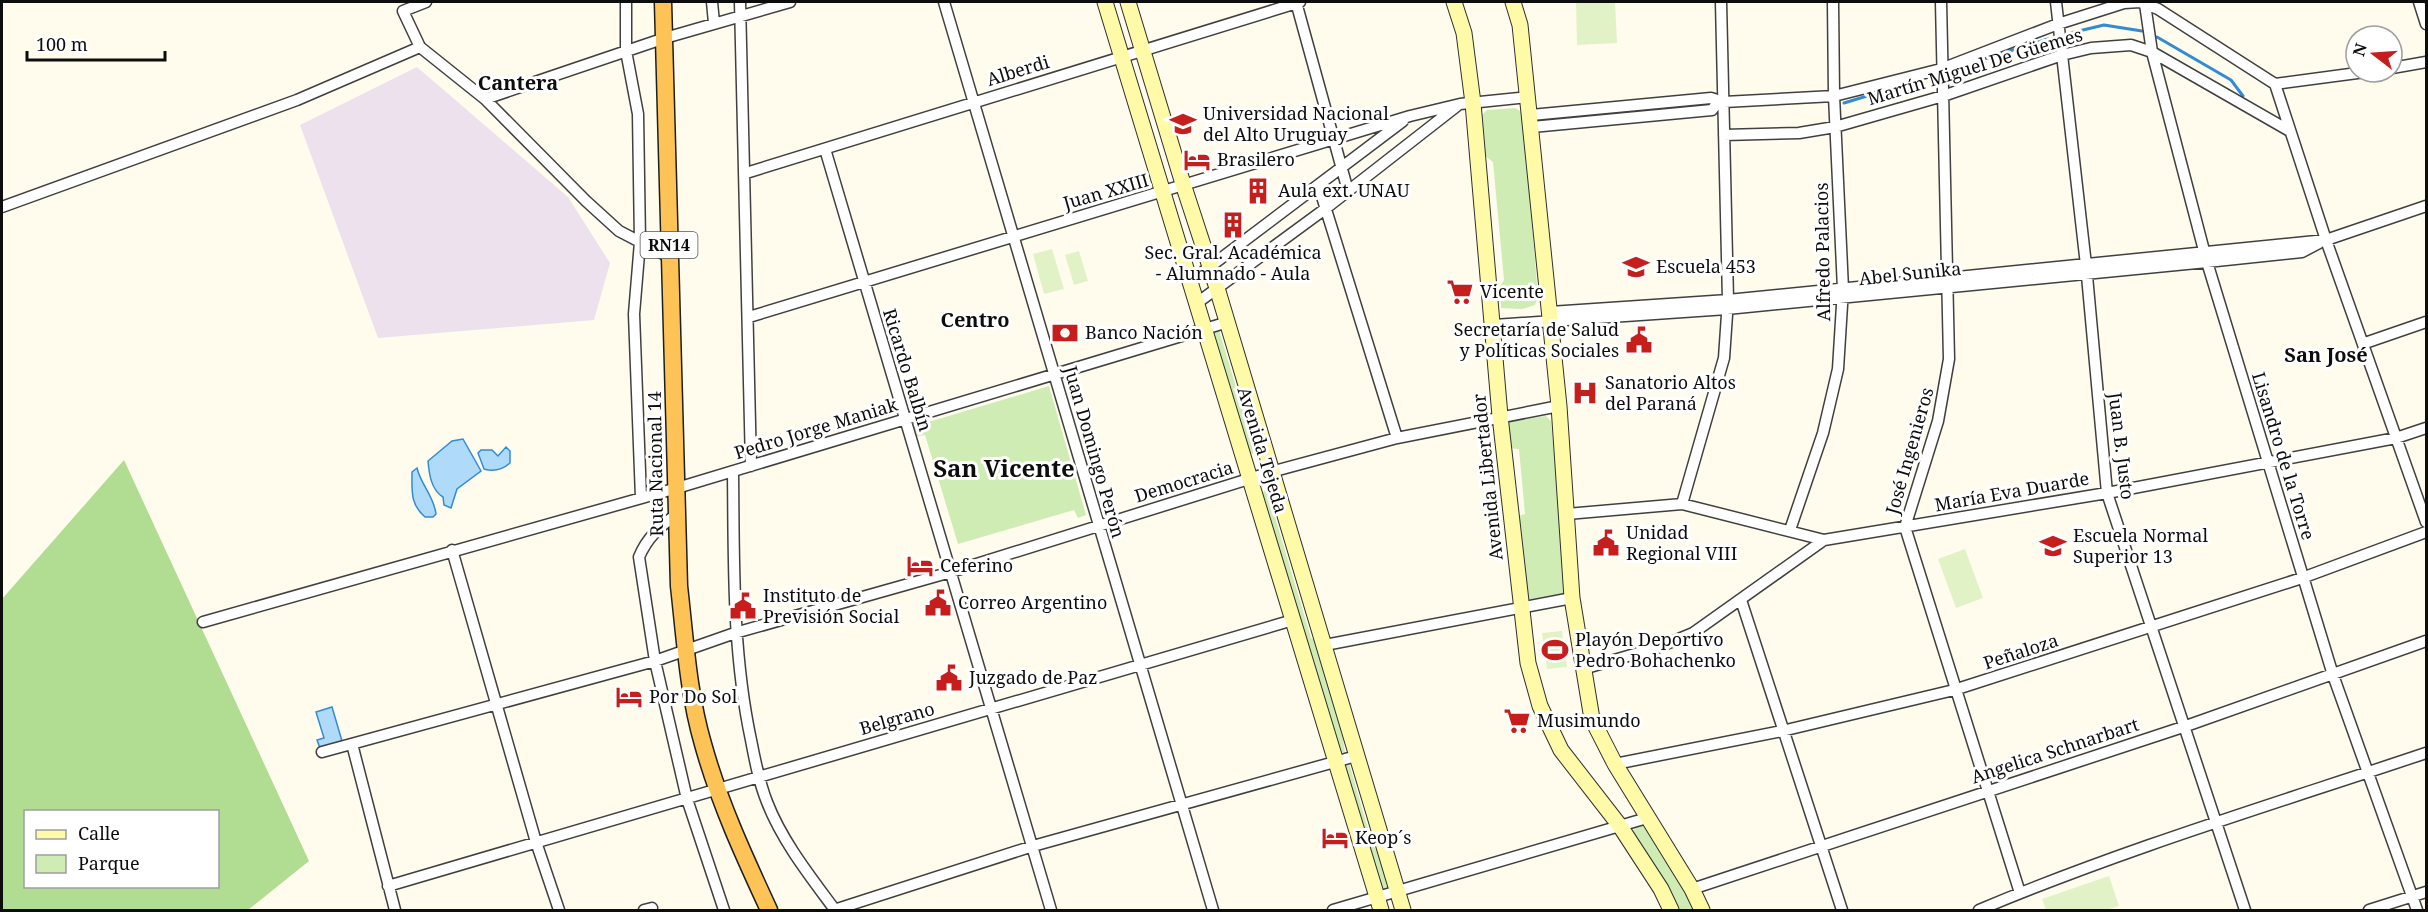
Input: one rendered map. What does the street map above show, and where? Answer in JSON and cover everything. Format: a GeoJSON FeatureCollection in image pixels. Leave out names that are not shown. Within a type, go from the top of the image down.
{"type":"FeatureCollection","features":[{"type":"Feature","properties":{"kind":"highway","name":"Ruta Nacional 14"},"geometry":{"type":"LineString","coordinates":[[663,2],[679,586],[686,650],[702,742],[717,790],[769,910]]}},
{"type":"Feature","properties":{"kind":"main road","name":"Avenida Tejeda"},"geometry":{"type":"LineString","coordinates":[[1105,2],[1379,903]]}},
{"type":"Feature","properties":{"kind":"main road","name":"Avenida Tejeda"},"geometry":{"type":"LineString","coordinates":[[1128,2],[1184,187],[1218,288],[1271,472],[1404,910]]}},
{"type":"Feature","properties":{"kind":"main road","name":"Avenida Libertador"},"geometry":{"type":"LineString","coordinates":[[1454,2],[1464,33],[1466,104],[1494,325],[1500,416],[1528,663],[1540,706],[1561,750],[1620,826],[1671,910]]}},
{"type":"Feature","properties":{"kind":"main road"},"geometry":{"type":"LineString","coordinates":[[1513,2],[1520,25],[1531,121],[1559,406],[1572,598],[1592,719],[1615,764],[1692,889],[1702,910]]}},
{"type":"Feature","properties":{"kind":"street"},"geometry":{"type":"LineString","coordinates":[[426,2],[401,6],[420,47],[485,99],[619,231],[669,256]]}},
{"type":"Feature","properties":{"kind":"street"},"geometry":{"type":"LineString","coordinates":[[626,2],[626,51],[638,114],[640,242],[634,314],[641,498]]}},
{"type":"Feature","properties":{"kind":"street"},"geometry":{"type":"LineString","coordinates":[[712,2],[714,23]]}},
{"type":"Feature","properties":{"kind":"street"},"geometry":{"type":"LineString","coordinates":[[740,2],[746,173],[751,466]]}},
{"type":"Feature","properties":{"kind":"street"},"geometry":{"type":"LineString","coordinates":[[485,99],[665,38],[790,2]]}},
{"type":"Feature","properties":{"kind":"street","name":"Juan Domingo Perón"},"geometry":{"type":"LineString","coordinates":[[944,2],[1213,910]]}},
{"type":"Feature","properties":{"kind":"street"},"geometry":{"type":"LineString","coordinates":[[1298,2],[1340,170],[1348,191]]}},
{"type":"Feature","properties":{"kind":"street","name":"Alberdi"},"geometry":{"type":"LineString","coordinates":[[746,173],[1298,2]]}},
{"type":"Feature","properties":{"kind":"street"},"geometry":{"type":"LineString","coordinates":[[1682,504],[1724,358],[1727,304],[1720,2]]}},
{"type":"Feature","properties":{"kind":"street","name":"Alfredo Palacios"},"geometry":{"type":"LineString","coordinates":[[1790,530],[1823,433],[1838,369],[1843,293],[1835,127],[1833,2]]}},
{"type":"Feature","properties":{"kind":"street","name":"José Ingenieros"},"geometry":{"type":"LineString","coordinates":[[1941,2],[1949,359],[1946,386],[1905,527],[1954,690],[1989,790],[2020,893]]}},
{"type":"Feature","properties":{"kind":"street","name":"Juan B. Justo"},"geometry":{"type":"LineString","coordinates":[[2056,2],[2086,269],[2107,493],[2245,910]]}},
{"type":"Feature","properties":{"kind":"street"},"geometry":{"type":"LineString","coordinates":[[2419,2],[2427,24]]}},
{"type":"Feature","properties":{"kind":"street","name":"Martín Miguel De Güemes"},"geometry":{"type":"LineString","coordinates":[[1531,121],[1551,113],[1711,98],[1721,102],[1834,96],[1941,69],[2058,24],[2124,3],[2145,4]]}},
{"type":"Feature","properties":{"kind":"street"},"geometry":{"type":"LineString","coordinates":[[2145,4],[2158,9],[2275,84],[2344,75]]}},
{"type":"Feature","properties":{"kind":"street","name":"Lisandro de la Torre"},"geometry":{"type":"LineString","coordinates":[[2145,4],[2152,52],[2206,257],[2302,578],[2333,675],[2417,910]]}},
{"type":"Feature","properties":{"kind":"street","name":"Martín Miguel De Güemes"},"geometry":{"type":"LineString","coordinates":[[1724,135],[1799,133],[1835,127],[1943,96],[2062,55],[2110,45],[2131,45],[2152,52],[2288,129]]}},
{"type":"Feature","properties":{"kind":"street"},"geometry":{"type":"LineString","coordinates":[[2,207],[297,100],[420,47]]}},
{"type":"Feature","properties":{"kind":"street"},"geometry":{"type":"LineString","coordinates":[[2404,66],[2427,62]]}},
{"type":"Feature","properties":{"kind":"street"},"geometry":{"type":"LineString","coordinates":[[2275,84],[2326,240],[2365,343],[2396,438],[2427,522]]}},
{"type":"Feature","properties":{"kind":"street","name":"Juan XXIII"},"geometry":{"type":"LineString","coordinates":[[749,317],[863,281],[1184,187],[1410,116],[1466,104],[1528,97]]}},
{"type":"Feature","properties":{"kind":"street","name":"Martín Miguel De Güemes"},"geometry":{"type":"LineString","coordinates":[[1531,121],[1712,110],[1721,102]]}},
{"type":"Feature","properties":{"kind":"street"},"geometry":{"type":"LineString","coordinates":[[1197,303],[1466,104]]}},
{"type":"Feature","properties":{"kind":"street"},"geometry":{"type":"LineString","coordinates":[[1191,281],[1319,187],[1410,116]]}},
{"type":"Feature","properties":{"kind":"street","name":"Ricardo Balbín"},"geometry":{"type":"LineString","coordinates":[[825,149],[1051,910]]}},
{"type":"Feature","properties":{"kind":"street"},"geometry":{"type":"LineString","coordinates":[[1319,187],[1397,438]]}},
{"type":"Feature","properties":{"kind":"street","name":"Abel Sunika"},"geometry":{"type":"LineString","coordinates":[[1494,325],[1550,317],[1727,304],[2206,257],[2326,240],[2427,206]]}},
{"type":"Feature","properties":{"kind":"street","name":"Pedro Jorge Maniak"},"geometry":{"type":"LineString","coordinates":[[203,622],[677,488],[1228,322]]}},
{"type":"Feature","properties":{"kind":"street"},"geometry":{"type":"LineString","coordinates":[[2365,343],[2427,322]]}},
{"type":"Feature","properties":{"kind":"street","name":"Democracia"},"geometry":{"type":"LineString","coordinates":[[322,752],[497,706],[654,661],[735,633],[951,572],[1271,472],[1397,438],[1559,406]]}},
{"type":"Feature","properties":{"kind":"street","name":"María Eva Duarde"},"geometry":{"type":"LineString","coordinates":[[1567,514],[1682,504],[1824,540],[2107,493],[2396,438],[2427,428]]}},
{"type":"Feature","properties":{"kind":"street"},"geometry":{"type":"LineString","coordinates":[[733,471],[735,633],[742,699],[759,776],[767,803],[795,854],[834,910],[1033,846],[1356,756]]}},
{"type":"Feature","properties":{"kind":"street"},"geometry":{"type":"LineString","coordinates":[[677,514],[658,527],[645,543],[639,557],[654,661],[687,799],[724,910]]}},
{"type":"Feature","properties":{"kind":"street","name":"Peñaloza"},"geometry":{"type":"LineString","coordinates":[[1615,764],[1782,731],[1954,690],[2302,578],[2427,532]]}},
{"type":"Feature","properties":{"kind":"street"},"geometry":{"type":"LineString","coordinates":[[1583,669],[1659,647],[1693,633],[1824,540]]}},
{"type":"Feature","properties":{"kind":"street"},"geometry":{"type":"LineString","coordinates":[[452,550],[536,842],[559,910]]}},
{"type":"Feature","properties":{"kind":"street"},"geometry":{"type":"LineString","coordinates":[[1325,645],[1572,598]]}},
{"type":"Feature","properties":{"kind":"street"},"geometry":{"type":"LineString","coordinates":[[1741,600],[1842,910]]}},
{"type":"Feature","properties":{"kind":"street","name":"Belgrano"},"geometry":{"type":"LineString","coordinates":[[388,886],[1293,620]]}},
{"type":"Feature","properties":{"kind":"street","name":"Angelica Schnarbart"},"geometry":{"type":"LineString","coordinates":[[1692,889],[1819,845],[2186,726],[2427,641]]}},
{"type":"Feature","properties":{"kind":"street"},"geometry":{"type":"LineString","coordinates":[[352,744],[396,910]]}},
{"type":"Feature","properties":{"kind":"street"},"geometry":{"type":"LineString","coordinates":[[1978,910],[2218,823],[2427,753]]}},
{"type":"Feature","properties":{"kind":"street"},"geometry":{"type":"LineString","coordinates":[[1333,910],[1379,903],[1397,890],[1647,818]]}},
{"type":"Feature","properties":{"kind":"street"},"geometry":{"type":"LineString","coordinates":[[2369,910],[2427,892]]}},
{"type":"Feature","properties":{"kind":"shaded area"},"geometry":{"type":"Polygon","coordinates":[[[417,67],[568,197],[610,263],[594,320],[378,338],[300,125],[417,67]]]}},
{"type":"Feature","properties":{"kind":"green space"},"geometry":{"type":"Polygon","coordinates":[[[1576,2],[1615,2],[1617,43],[1577,45],[1576,2]]]}},
{"type":"Feature","properties":{"kind":"green space"},"geometry":{"type":"Polygon","coordinates":[[[1515,108],[1523,113],[1538,297],[1535,305],[1522,309],[1501,308],[1500,286],[1504,280],[1493,162],[1484,155],[1482,115],[1487,110],[1515,108]]]}},
{"type":"Feature","properties":{"kind":"green space"},"geometry":{"type":"Polygon","coordinates":[[[1052,249],[1064,289],[1044,294],[1033,254],[1052,249]]]}},
{"type":"Feature","properties":{"kind":"green space"},"geometry":{"type":"Polygon","coordinates":[[[1079,251],[1088,281],[1074,285],[1065,255],[1079,251]]]}},
{"type":"Feature","properties":{"kind":"green space"},"geometry":{"type":"Polygon","coordinates":[[[1213,329],[1219,330],[1255,451],[1252,454],[1248,454],[1212,333],[1213,329]]]}},
{"type":"Feature","properties":{"kind":"green space"},"geometry":{"type":"Polygon","coordinates":[[[1049,386],[1086,515],[1078,518],[1074,510],[958,544],[925,435],[915,437],[912,427],[1049,386]]]}},
{"type":"Feature","properties":{"kind":"green space"},"geometry":{"type":"Polygon","coordinates":[[[1546,416],[1551,421],[1567,591],[1564,595],[1532,601],[1528,598],[1518,516],[1525,514],[1519,449],[1509,448],[1507,427],[1511,421],[1546,416]]]}},
{"type":"Feature","properties":{"kind":"green space"},"geometry":{"type":"Polygon","coordinates":[[[124,460],[309,861],[248,910],[2,910],[2,599],[124,460]]]}},
{"type":"Feature","properties":{"kind":"green space"},"geometry":{"type":"Polygon","coordinates":[[[1267,488],[1311,638],[1317,641],[1345,753],[1338,751],[1261,495],[1267,488]]]}},
{"type":"Feature","properties":{"kind":"green space"},"geometry":{"type":"Polygon","coordinates":[[[1965,549],[1983,598],[1956,608],[1938,559],[1965,549]]]}},
{"type":"Feature","properties":{"kind":"green space","name":"Playón Deportivo Pedro Bohachenko"},"geometry":{"type":"Polygon","coordinates":[[[1562,631],[1567,667],[1547,669],[1542,633],[1562,631]]]}},
{"type":"Feature","properties":{"kind":"green space"},"geometry":{"type":"Polygon","coordinates":[[[1349,763],[1373,846],[1378,852],[1389,887],[1379,889],[1341,766],[1349,763]]]}},
{"type":"Feature","properties":{"kind":"green space"},"geometry":{"type":"Polygon","coordinates":[[[1642,825],[1648,830],[1678,876],[1694,910],[1677,910],[1632,833],[1636,826],[1642,825]]]}},
{"type":"Feature","properties":{"kind":"green space"},"geometry":{"type":"Polygon","coordinates":[[[2109,876],[2119,906],[2106,910],[2046,910],[2042,899],[2109,876]]]}},
{"type":"Feature","properties":{"kind":"water"},"geometry":{"type":"Polygon","coordinates":[[[463,439],[481,471],[457,489],[451,508],[444,505],[443,497],[433,486],[428,461],[452,441],[463,439]]]}},
{"type":"Feature","properties":{"kind":"water"},"geometry":{"type":"Polygon","coordinates":[[[506,447],[510,451],[510,463],[498,470],[484,469],[478,453],[481,450],[492,450],[498,456],[506,447]]]}},
{"type":"Feature","properties":{"kind":"water"},"geometry":{"type":"Polygon","coordinates":[[[417,468],[435,508],[436,514],[433,517],[425,517],[414,502],[412,472],[417,468]]]}},
{"type":"Feature","properties":{"kind":"water"},"geometry":{"type":"Polygon","coordinates":[[[332,707],[342,741],[320,748],[317,740],[324,738],[316,712],[332,707]]]}},
{"type":"Feature","properties":{"kind":"waterway"},"geometry":{"type":"LineString","coordinates":[[2066,34],[2104,25],[2142,31]]}},
{"type":"Feature","properties":{"kind":"waterway"},"geometry":{"type":"LineString","coordinates":[[2157,37],[2231,80],[2243,96]]}},
{"type":"Feature","properties":{"kind":"waterway"},"geometry":{"type":"LineString","coordinates":[[1965,65],[2048,39]]}},
{"type":"Feature","properties":{"kind":"waterway"},"geometry":{"type":"LineString","coordinates":[[1844,103],[1923,79]]}},
{"type":"Feature","properties":{"kind":"place","name":"Universidad Nacional del Alto Uruguay"},"geometry":{"type":"Point","coordinates":[1183,124]}},
{"type":"Feature","properties":{"kind":"place","name":"Brasilero"},"geometry":{"type":"Point","coordinates":[1197,160]}},
{"type":"Feature","properties":{"kind":"place","name":"Aula ext. UNAU"},"geometry":{"type":"Point","coordinates":[1258,191]}},
{"type":"Feature","properties":{"kind":"place","name":"Sec. Gral. Académica - Alumnado - Aula"},"geometry":{"type":"Point","coordinates":[1233,225]}},
{"type":"Feature","properties":{"kind":"place","name":"Escuela 453"},"geometry":{"type":"Point","coordinates":[1636,267]}},
{"type":"Feature","properties":{"kind":"place","name":"Vicente"},"geometry":{"type":"Point","coordinates":[1460,292]}},
{"type":"Feature","properties":{"kind":"place","name":"Banco Nación"},"geometry":{"type":"Point","coordinates":[1065,333]}},
{"type":"Feature","properties":{"kind":"place","name":"Secretaría de Salud y Políticas Sociales"},"geometry":{"type":"Point","coordinates":[1639,340]}},
{"type":"Feature","properties":{"kind":"place","name":"Sanatorio Altos del Paraná"},"geometry":{"type":"Point","coordinates":[1585,393]}},
{"type":"Feature","properties":{"kind":"place","name":"Unidad Regional VIII"},"geometry":{"type":"Point","coordinates":[1606,543]}},
{"type":"Feature","properties":{"kind":"place","name":"Escuela Normal Superior 13"},"geometry":{"type":"Point","coordinates":[2053,546]}},
{"type":"Feature","properties":{"kind":"place","name":"Ceferino"},"geometry":{"type":"Point","coordinates":[920,566]}},
{"type":"Feature","properties":{"kind":"place","name":"Correo Argentino"},"geometry":{"type":"Point","coordinates":[938,603]}},
{"type":"Feature","properties":{"kind":"place","name":"Instituto de Previsión Social"},"geometry":{"type":"Point","coordinates":[743,606]}},
{"type":"Feature","properties":{"kind":"place","name":"Playón Deportivo Pedro Bohachenko"},"geometry":{"type":"Point","coordinates":[1555,650]}},
{"type":"Feature","properties":{"kind":"place","name":"Juzgado de Paz"},"geometry":{"type":"Point","coordinates":[949,678]}},
{"type":"Feature","properties":{"kind":"place","name":"Por Do Sol"},"geometry":{"type":"Point","coordinates":[629,697]}},
{"type":"Feature","properties":{"kind":"place","name":"Musimundo"},"geometry":{"type":"Point","coordinates":[1517,721]}},
{"type":"Feature","properties":{"kind":"place","name":"Keop´s"},"geometry":{"type":"Point","coordinates":[1335,838]}},
{"type":"Feature","properties":{"kind":"district","name":"Cantera"},"geometry":{"type":"Point","coordinates":[518,83]}},
{"type":"Feature","properties":{"kind":"district","name":"Centro"},"geometry":{"type":"Point","coordinates":[975,320]}},
{"type":"Feature","properties":{"kind":"district","name":"San José"},"geometry":{"type":"Point","coordinates":[2326,355]}},
{"type":"Feature","properties":{"kind":"district","name":"San Vicente"},"geometry":{"type":"Point","coordinates":[1004,469]}}]}
